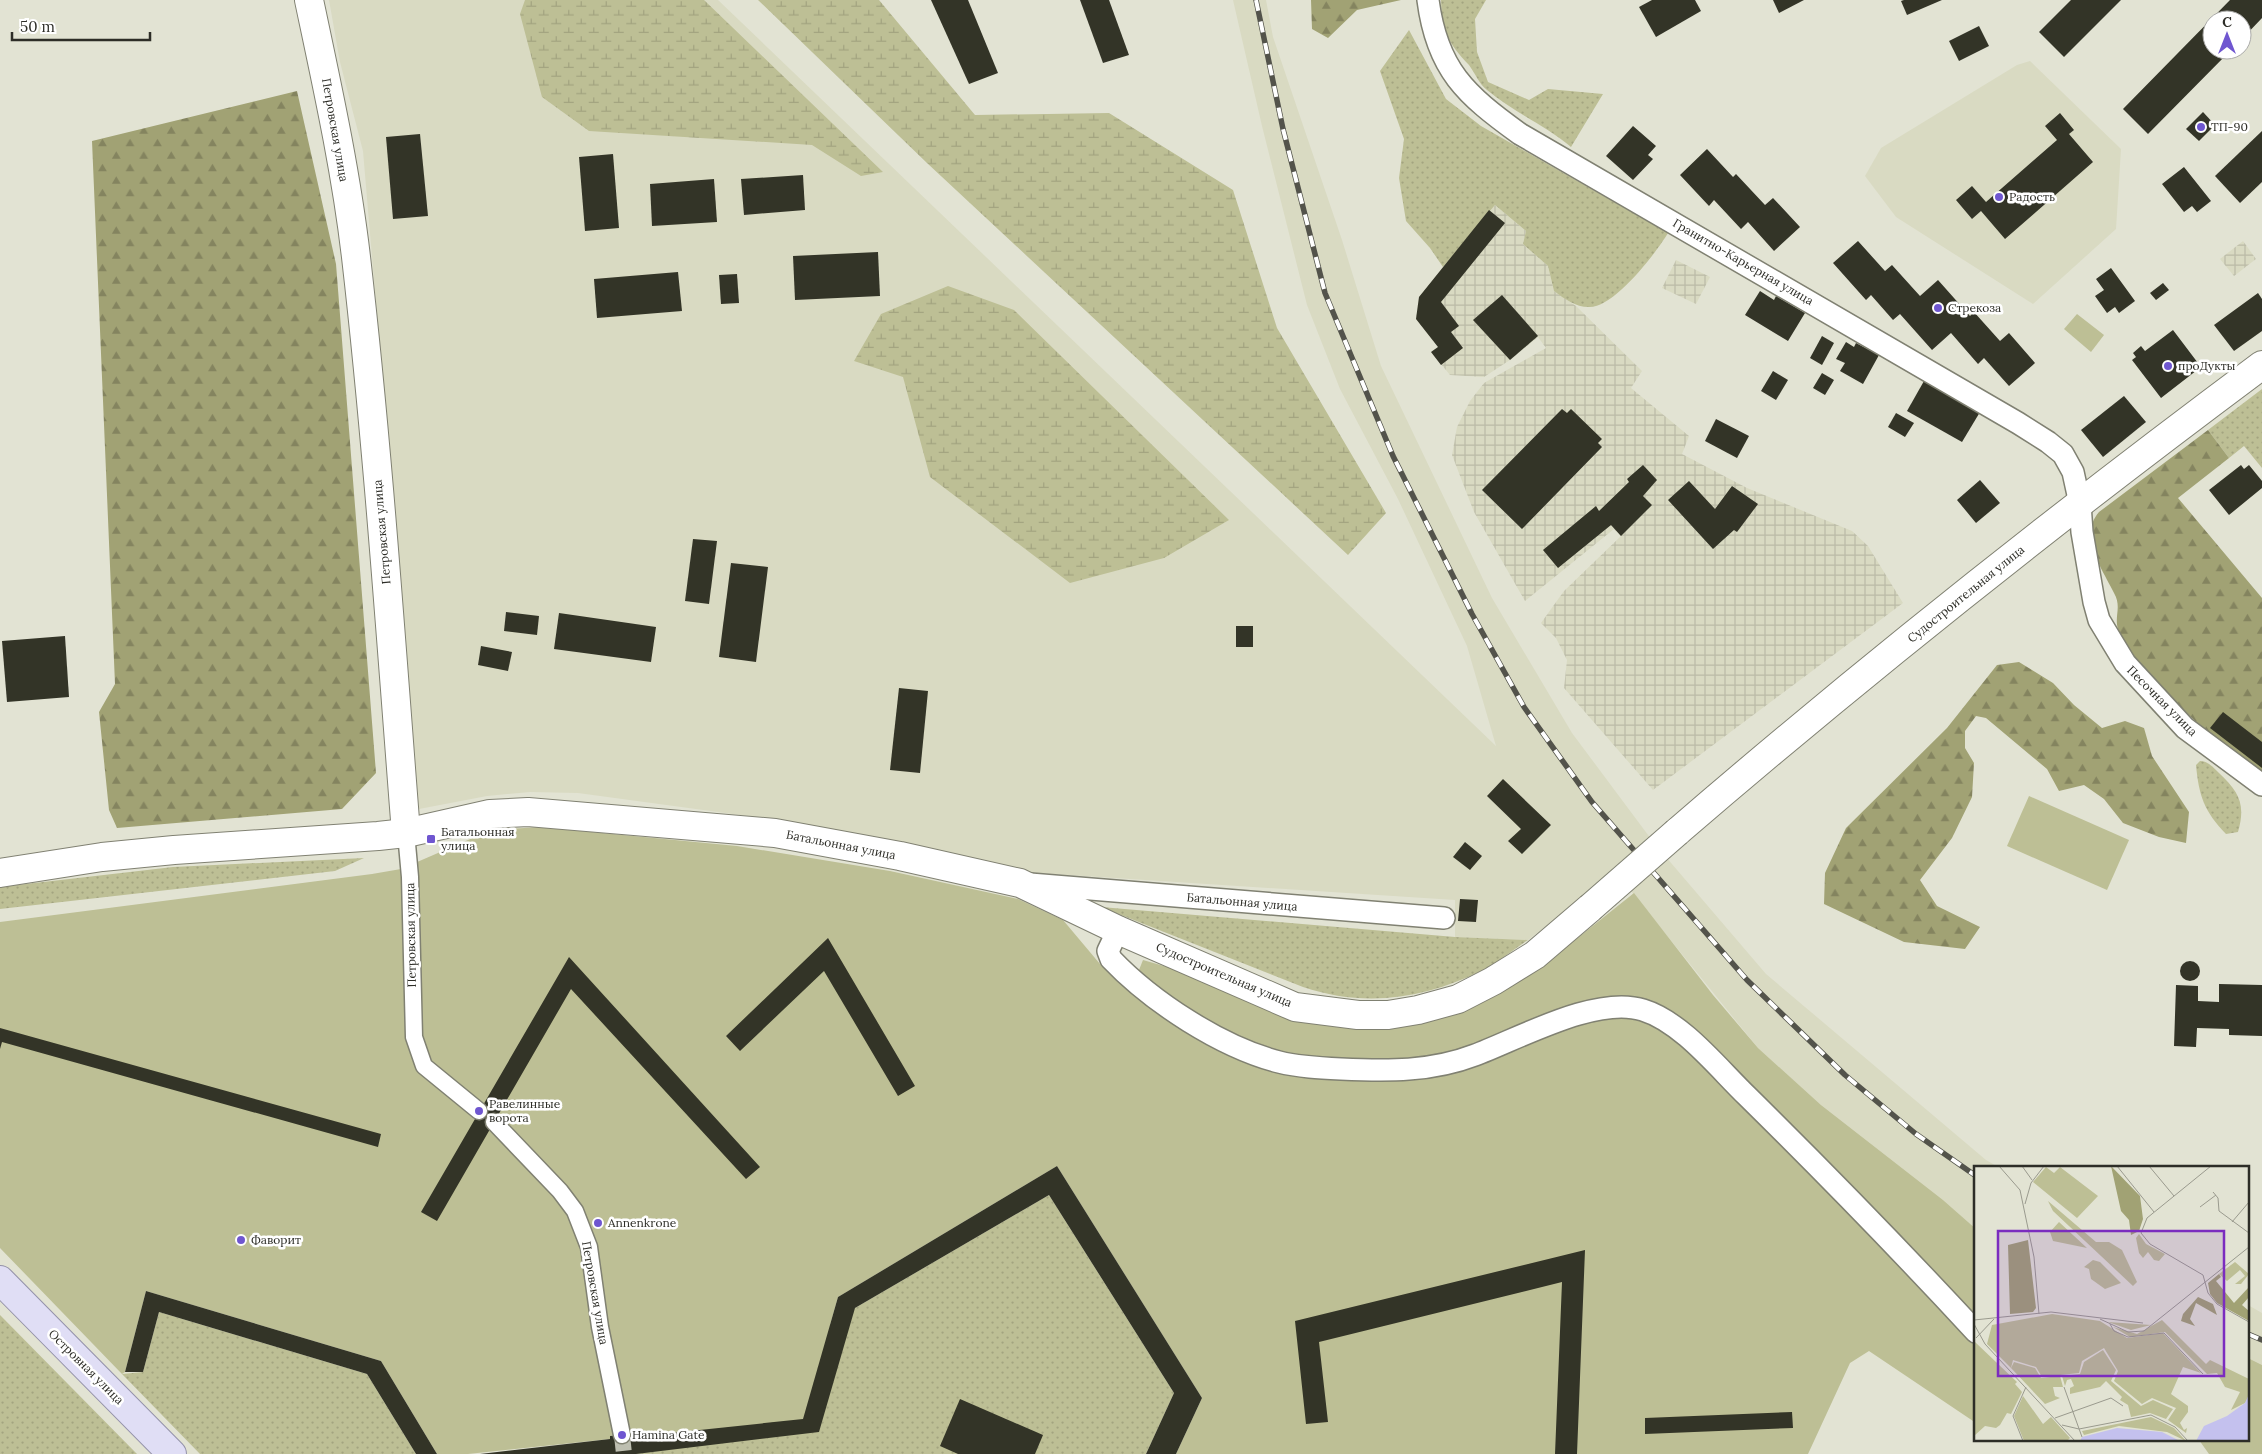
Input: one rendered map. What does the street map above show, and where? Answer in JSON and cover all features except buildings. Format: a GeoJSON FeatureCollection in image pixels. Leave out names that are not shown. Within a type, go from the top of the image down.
{"type":"FeatureCollection","features":[{"type":"Feature","properties":{"kind":"main road","name":"Островная улица"},"geometry":{"type":"LineString","coordinates":[[0,1280],[172,1454]]}},
{"type":"Feature","properties":{"kind":"street","name":"Петровская улица"},"geometry":{"type":"LineString","coordinates":[[309,0],[338,139],[356,256],[387,588],[410,877],[412,1021],[414,1037],[424,1066],[479,1111]]}},
{"type":"Feature","properties":{"kind":"street","name":"Гранитно-Карьерная улица"},"geometry":{"type":"LineString","coordinates":[[1428,0],[1430,19],[1441,50],[1453,74],[1467,92],[1487,110],[1520,134],[2048,442],[2063,454],[2071,467],[2080,504]]}},
{"type":"Feature","properties":{"kind":"street","name":"Судостроительная улица"},"geometry":{"type":"LineString","coordinates":[[1020,883],[1118,930],[1295,1006],[1358,1015],[1388,1015],[1418,1010],[1458,999],[1494,981],[1535,955],[1861,678],[2080,504],[2262,365]]}},
{"type":"Feature","properties":{"kind":"street","name":"Песочная улица"},"geometry":{"type":"LineString","coordinates":[[2080,504],[2082,532],[2099,620],[2125,663],[2186,728],[2262,785]]}},
{"type":"Feature","properties":{"kind":"street","name":"Батальонная улица"},"geometry":{"type":"LineString","coordinates":[[0,873],[102,857],[406,833],[490,814],[528,812],[579,814],[775,833],[900,856],[1020,883],[1444,918]]}},
{"type":"Feature","properties":{"kind":"street"},"geometry":{"type":"LineString","coordinates":[[1118,930],[1108,951],[1111,959],[1157,999],[1229,1042],[1270,1059],[1294,1065],[1370,1071],[1428,1068],[1472,1056],[1596,1009],[1626,1006],[1644,1010],[1658,1017],[1689,1039],[1802,1150],[1974,1330]]}},
{"type":"Feature","properties":{"kind":"street","name":"Петровская улица"},"geometry":{"type":"LineString","coordinates":[[494,1122],[560,1190],[575,1211],[589,1247],[600,1327],[622,1435]]}},
{"type":"Feature","properties":{"kind":"shaded area"},"geometry":{"type":"Polygon","coordinates":[[[329,0],[718,0],[1496,746],[1467,646],[1398,499],[1340,389],[1307,305],[1262,126],[1233,0],[1266,0],[1273,37],[1342,240],[1381,366],[1492,598],[1572,733],[1654,843],[1766,974],[1986,1160],[1996,1166],[1974,1166],[1974,1227],[1943,1200],[1821,1105],[1758,1048],[1613,869],[1568,909],[1528,940],[1455,937],[1455,900],[1023,872],[776,820],[578,793],[530,792],[487,796],[419,809],[363,151],[340,62],[329,0]]]}},
{"type":"Feature","properties":{"kind":"shaded area","name":"Радость"},"geometry":{"type":"Polygon","coordinates":[[[2030,61],[2121,149],[2116,229],[2033,304],[1896,217],[1865,176],[1881,148],[2017,65],[2030,61]]]}},
{"type":"Feature","properties":{"kind":"shaded area"},"geometry":{"type":"Polygon","coordinates":[[[1495,205],[1526,231],[1523,244],[1548,266],[1554,291],[1576,306],[1642,371],[1631,388],[1689,436],[1682,454],[1747,488],[1852,531],[1868,546],[1903,603],[1653,790],[1564,688],[1567,660],[1556,638],[1541,623],[1564,591],[1621,536],[1614,529],[1525,601],[1474,512],[1452,455],[1457,427],[1470,401],[1484,383],[1546,348],[1538,337],[1510,360],[1484,377],[1450,375],[1431,352],[1438,347],[1416,319],[1419,297],[1495,205]]]}},
{"type":"Feature","properties":{"kind":"shaded area"},"geometry":{"type":"Polygon","coordinates":[[[2243,241],[2256,259],[2234,276],[2220,259],[2243,241]]]}},
{"type":"Feature","properties":{"kind":"shaded area"},"geometry":{"type":"Polygon","coordinates":[[[1676,260],[1710,277],[1696,304],[1662,288],[1676,260]]]}},
{"type":"Feature","properties":{"kind":"shaded area"},"geometry":{"type":"Polygon","coordinates":[[[2250,1306],[2262,1313],[2262,1365],[2250,1359],[2250,1306]]]}},
{"type":"Feature","properties":{"kind":"green space"},"geometry":{"type":"Polygon","coordinates":[[[525,0],[704,0],[883,172],[861,176],[812,145],[589,131],[542,97],[520,14],[525,0]]]}},
{"type":"Feature","properties":{"kind":"green space"},"geometry":{"type":"Polygon","coordinates":[[[758,0],[879,0],[975,115],[1109,113],[1233,190],[1277,328],[1386,513],[1348,555],[927,163],[758,0]]]}},
{"type":"Feature","properties":{"kind":"green space"},"geometry":{"type":"Polygon","coordinates":[[[1311,0],[1401,0],[1357,10],[1328,38],[1312,29],[1311,0]]]}},
{"type":"Feature","properties":{"kind":"green space"},"geometry":{"type":"Polygon","coordinates":[[[1441,0],[1486,0],[1475,19],[1477,52],[1488,82],[1529,100],[1548,89],[1603,94],[1571,147],[1497,98],[1482,85],[1451,43],[1443,20],[1441,0]]]}},
{"type":"Feature","properties":{"kind":"green space"},"geometry":{"type":"Polygon","coordinates":[[[1409,30],[1446,99],[1481,126],[1668,233],[1633,278],[1610,299],[1599,305],[1584,307],[1570,302],[1554,291],[1548,266],[1523,244],[1526,231],[1495,205],[1443,267],[1430,248],[1406,221],[1399,178],[1404,139],[1380,71],[1409,30]]]}},
{"type":"Feature","properties":{"kind":"green space"},"geometry":{"type":"Polygon","coordinates":[[[297,91],[336,264],[376,773],[342,809],[117,828],[109,810],[99,712],[115,684],[92,141],[297,91]]]}},
{"type":"Feature","properties":{"kind":"green space"},"geometry":{"type":"Polygon","coordinates":[[[948,286],[1014,310],[1229,520],[1164,558],[1070,583],[930,477],[903,377],[854,361],[881,314],[948,286]]]}},
{"type":"Feature","properties":{"kind":"green space"},"geometry":{"type":"Polygon","coordinates":[[[2077,314],[2104,335],[2091,352],[2064,329],[2077,314]]]}},
{"type":"Feature","properties":{"kind":"green space"},"geometry":{"type":"Polygon","coordinates":[[[2262,389],[2262,468],[2244,446],[2229,458],[2208,430],[2262,389]]]}},
{"type":"Feature","properties":{"kind":"green space"},"geometry":{"type":"Polygon","coordinates":[[[2208,430],[2229,458],[2178,498],[2262,598],[2262,774],[2203,729],[2127,648],[2118,629],[2116,598],[2099,564],[2092,542],[2093,521],[2099,512],[2208,430]]]}},
{"type":"Feature","properties":{"kind":"green space"},"geometry":{"type":"Polygon","coordinates":[[[2019,662],[2053,683],[2074,705],[2102,728],[2125,721],[2144,728],[2152,756],[2189,812],[2186,843],[2159,837],[2123,823],[2104,799],[2084,785],[2059,791],[2047,769],[1986,718],[1976,716],[1965,731],[1965,748],[1974,763],[1972,797],[1952,838],[1920,880],[1937,906],[1980,927],[1965,949],[1904,942],[1824,904],[1825,873],[1846,828],[1947,728],[1997,665],[2019,662]]]}},
{"type":"Feature","properties":{"kind":"green space"},"geometry":{"type":"Polygon","coordinates":[[[2200,761],[2206,762],[2213,767],[2232,786],[2236,793],[2241,806],[2238,832],[2226,834],[2212,818],[2201,794],[2197,776],[2196,765],[2200,761]]]}},
{"type":"Feature","properties":{"kind":"green space"},"geometry":{"type":"Polygon","coordinates":[[[2029,796],[2129,840],[2107,890],[2007,846],[2029,796]]]}},
{"type":"Feature","properties":{"kind":"green space"},"geometry":{"type":"Polygon","coordinates":[[[540,827],[737,846],[890,871],[1018,899],[1063,920],[1100,964],[1158,1008],[1187,1026],[1364,1077],[1577,1020],[1638,1015],[1686,1043],[1970,1339],[1974,1345],[1974,1422],[1869,1351],[1850,1363],[1808,1454],[1176,1454],[1202,1398],[1057,1166],[838,1297],[803,1419],[633,1437],[632,1434],[610,1436],[610,1439],[468,1454],[437,1454],[381,1361],[146,1291],[125,1372],[122,1374],[0,1248],[0,922],[401,869],[491,830],[540,827]]]}},
{"type":"Feature","properties":{"kind":"green space"},"geometry":{"type":"Polygon","coordinates":[[[364,858],[335,871],[0,909],[0,887],[173,867],[364,858]]]}},
{"type":"Feature","properties":{"kind":"green space"},"geometry":{"type":"Polygon","coordinates":[[[1634,893],[1713,995],[1758,1048],[1821,1105],[1943,1200],[1974,1227],[1974,1319],[1644,1002],[1440,1059],[1315,1061],[1250,1045],[1158,990],[1139,970],[1143,960],[1202,977],[1296,1018],[1330,1026],[1358,1028],[1464,1010],[1502,992],[1545,964],[1634,893]]]}},
{"type":"Feature","properties":{"kind":"green space"},"geometry":{"type":"Polygon","coordinates":[[[1101,907],[1455,937],[1528,940],[1489,967],[1439,988],[1417,994],[1394,997],[1349,997],[1303,987],[1101,907]]]}},
{"type":"Feature","properties":{"kind":"green space"},"geometry":{"type":"Polygon","coordinates":[[[1049,1195],[1174,1393],[1146,1454],[636,1454],[855,1308],[1049,1195]]]}},
{"type":"Feature","properties":{"kind":"green space"},"geometry":{"type":"Polygon","coordinates":[[[159,1312],[367,1374],[416,1454],[200,1454],[122,1374],[143,1372],[159,1312]]]}},
{"type":"Feature","properties":{"kind":"green space"},"geometry":{"type":"Polygon","coordinates":[[[0,1315],[137,1454],[0,1454],[0,1315]]]}},
{"type":"Feature","properties":{"kind":"green space"},"geometry":{"type":"Polygon","coordinates":[[[2250,1359],[2262,1365],[2262,1454],[2209,1454],[2200,1442],[2250,1442],[2250,1359]]]}},
{"type":"Feature","properties":{"kind":"tunnel"},"geometry":{"type":"LineString","coordinates":[[622,1435],[624,1454]]}},
{"type":"Feature","properties":{"kind":"railway"},"geometry":{"type":"LineString","coordinates":[[1256,0],[1283,129],[1325,293],[1393,456],[1472,614],[1524,707],[1592,802],[1747,980],[1845,1075],[1916,1134],[1974,1175]]}},
{"type":"Feature","properties":{"kind":"railway"},"geometry":{"type":"LineString","coordinates":[[2250,1335],[2262,1340]]}},
{"type":"Feature","properties":{"kind":"place","name":"ТП-90"},"geometry":{"type":"Point","coordinates":[2201,127]}},
{"type":"Feature","properties":{"kind":"place","name":"Радость"},"geometry":{"type":"Point","coordinates":[1999,197]}},
{"type":"Feature","properties":{"kind":"place","name":"Стрекоза"},"geometry":{"type":"Point","coordinates":[1938,308]}},
{"type":"Feature","properties":{"kind":"place","name":"проДукты"},"geometry":{"type":"Point","coordinates":[2168,366]}},
{"type":"Feature","properties":{"kind":"place","name":"Батальонная улица"},"geometry":{"type":"Point","coordinates":[431,839]}},
{"type":"Feature","properties":{"kind":"place","name":"Равелинные ворота"},"geometry":{"type":"Point","coordinates":[479,1111]}},
{"type":"Feature","properties":{"kind":"place","name":"Annenkrone"},"geometry":{"type":"Point","coordinates":[598,1223]}},
{"type":"Feature","properties":{"kind":"place","name":"Фаворит"},"geometry":{"type":"Point","coordinates":[241,1240]}},
{"type":"Feature","properties":{"kind":"place","name":"Hamina Gate"},"geometry":{"type":"Point","coordinates":[622,1435]}}]}
